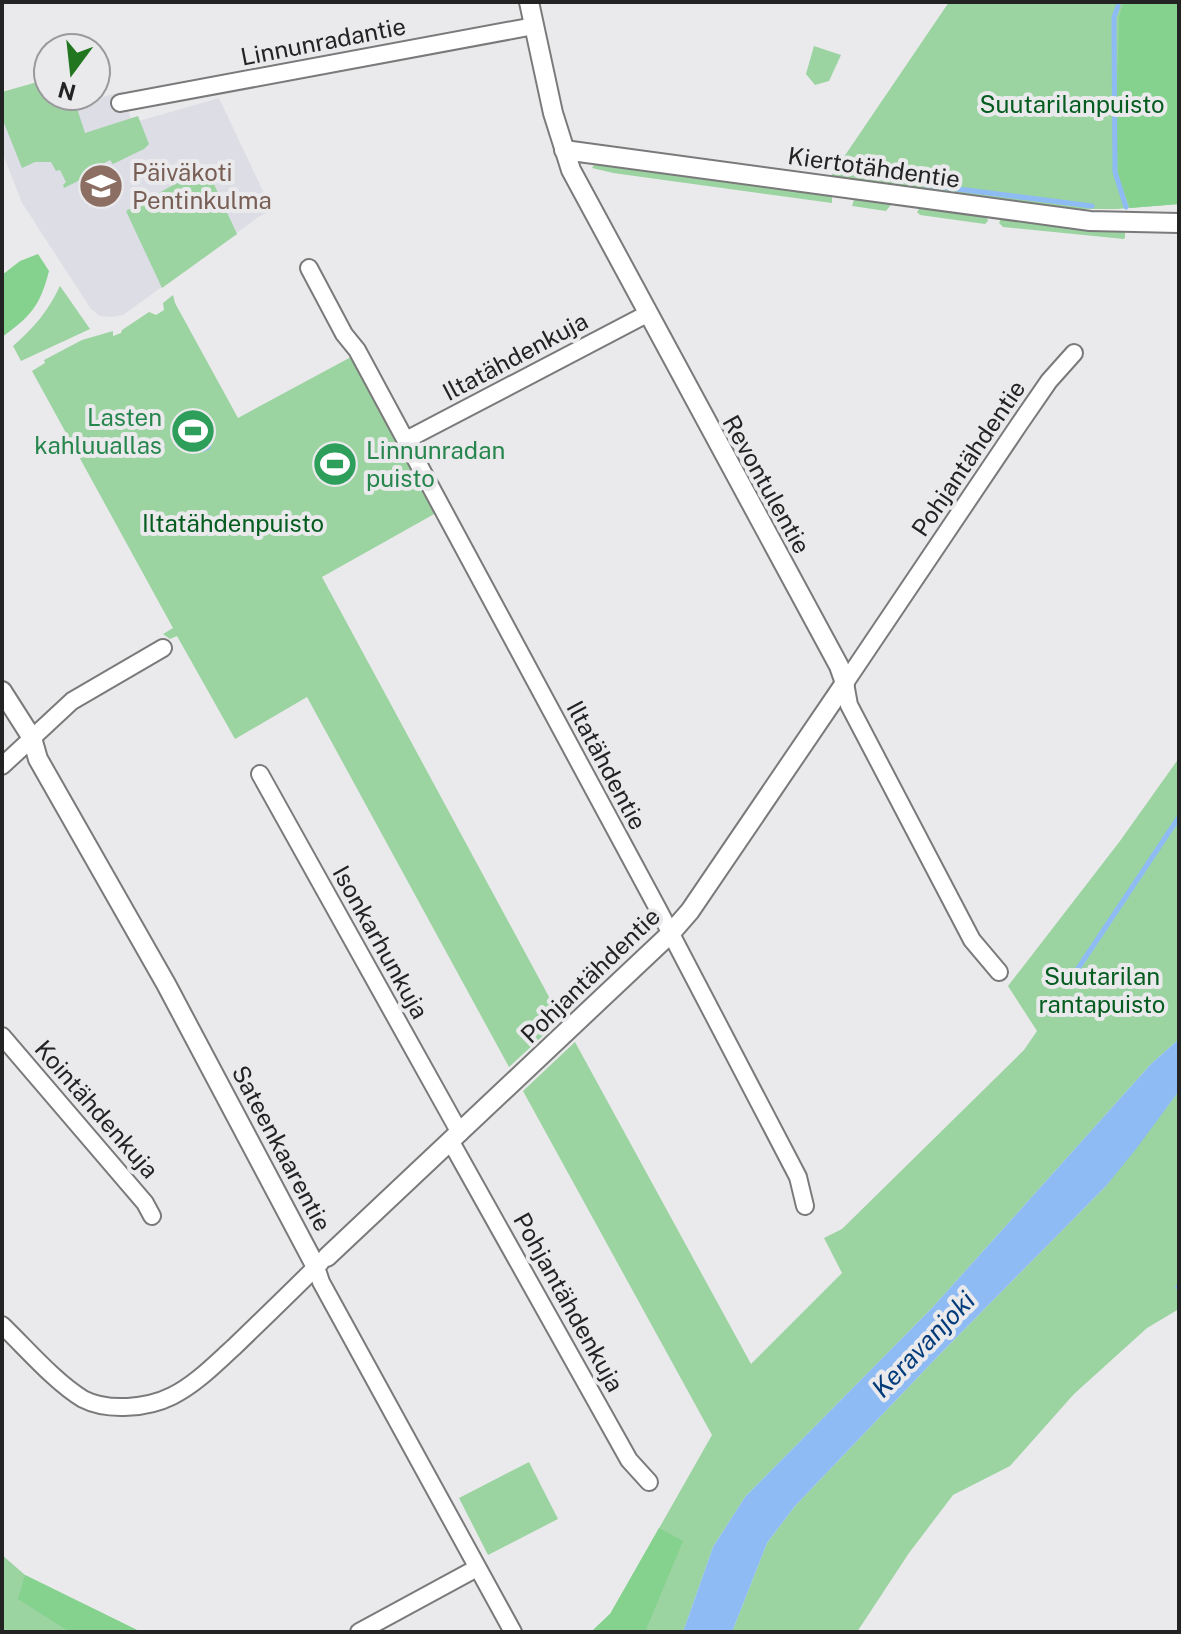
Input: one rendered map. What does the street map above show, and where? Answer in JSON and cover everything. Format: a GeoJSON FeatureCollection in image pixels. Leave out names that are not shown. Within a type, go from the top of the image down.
{"type":"FeatureCollection","features":[{"type":"Feature","properties":{"kind":"street","name":"Revontulentie"},"geometry":{"type":"LineString","coordinates":[[529,2],[553,113],[584,198],[839,666],[849,705],[972,940],[999,972]]}},
{"type":"Feature","properties":{"kind":"street","name":"Linnunradantie"},"geometry":{"type":"LineString","coordinates":[[120,103],[534,26]]}},
{"type":"Feature","properties":{"kind":"street","name":"Kiertotähdentie"},"geometry":{"type":"LineString","coordinates":[[564,150],[1090,221],[1179,223]]}},
{"type":"Feature","properties":{"kind":"street","name":"Iltatähdentie"},"geometry":{"type":"LineString","coordinates":[[309,268],[406,440],[670,934],[798,1177],[805,1206]]}},
{"type":"Feature","properties":{"kind":"street","name":"Iltatähdenkuja"},"geometry":{"type":"LineString","coordinates":[[406,440],[647,314]]}},
{"type":"Feature","properties":{"kind":"street","name":"Pohjantähdentie"},"geometry":{"type":"LineString","coordinates":[[2,1325],[67,1387],[84,1399],[110,1407],[150,1403],[170,1397],[192,1384],[254,1328],[670,934],[690,911],[1018,426],[1049,381],[1074,353]]}},
{"type":"Feature","properties":{"kind":"street"},"geometry":{"type":"LineString","coordinates":[[2,766],[72,701],[163,648]]}},
{"type":"Feature","properties":{"kind":"street","name":"Sateenkaarentie"},"geometry":{"type":"LineString","coordinates":[[2,691],[32,738],[38,759],[322,1262],[321,1282],[513,1632]]}},
{"type":"Feature","properties":{"kind":"street","name":"Isonkarhunkuja"},"geometry":{"type":"LineString","coordinates":[[260,774],[456,1138]]}},
{"type":"Feature","properties":{"kind":"street","name":"Kointähdenkuja"},"geometry":{"type":"LineString","coordinates":[[2,1036],[145,1203],[152,1216]]}},
{"type":"Feature","properties":{"kind":"street","name":"Pohjantähdenkuja"},"geometry":{"type":"LineString","coordinates":[[456,1138],[629,1460],[649,1482]]}},
{"type":"Feature","properties":{"kind":"street"},"geometry":{"type":"LineString","coordinates":[[359,1632],[477,1568]]}},
{"type":"Feature","properties":{"kind":"shaded area"},"geometry":{"type":"Polygon","coordinates":[[[123,91],[132,123],[219,98],[272,210],[123,315],[112,317],[100,316],[91,309],[22,203],[2,152],[2,93],[32,94],[32,112],[112,112],[112,94],[123,91]]]}},
{"type":"Feature","properties":{"kind":"green space","name":"Suutarilanpuisto"},"geometry":{"type":"Polygon","coordinates":[[[949,2],[1179,2],[1179,204],[1080,209],[831,176],[949,2]]]}},
{"type":"Feature","properties":{"kind":"green space"},"geometry":{"type":"Polygon","coordinates":[[[1124,2],[1179,2],[1179,204],[1130,208],[1118,175],[1119,16],[1124,2]]]}},
{"type":"Feature","properties":{"kind":"green space"},"geometry":{"type":"Polygon","coordinates":[[[814,46],[841,55],[829,81],[815,85],[806,74],[814,46]]]}},
{"type":"Feature","properties":{"kind":"green space"},"geometry":{"type":"Polygon","coordinates":[[[32,84],[32,112],[78,112],[85,133],[138,116],[149,144],[113,164],[110,160],[99,166],[100,170],[64,188],[66,182],[60,170],[56,171],[51,162],[35,162],[22,168],[2,118],[2,92],[32,84]]]}},
{"type":"Feature","properties":{"kind":"green space"},"geometry":{"type":"Polygon","coordinates":[[[595,163],[832,194],[832,203],[613,173],[592,168],[595,163]]]}},
{"type":"Feature","properties":{"kind":"green space"},"geometry":{"type":"Polygon","coordinates":[[[206,167],[237,234],[162,288],[126,211],[206,167]]]}},
{"type":"Feature","properties":{"kind":"green space"},"geometry":{"type":"Polygon","coordinates":[[[855,197],[893,202],[886,211],[852,206],[855,197]]]}},
{"type":"Feature","properties":{"kind":"green space"},"geometry":{"type":"Polygon","coordinates":[[[921,206],[986,214],[988,221],[985,224],[920,215],[917,212],[921,206]]]}},
{"type":"Feature","properties":{"kind":"green space"},"geometry":{"type":"Polygon","coordinates":[[[1002,216],[1125,230],[1125,237],[1003,227],[999,223],[1002,216]]]}},
{"type":"Feature","properties":{"kind":"green space"},"geometry":{"type":"Polygon","coordinates":[[[38,254],[49,271],[42,293],[27,316],[2,337],[2,275],[20,261],[38,254]]]}},
{"type":"Feature","properties":{"kind":"green space"},"geometry":{"type":"Polygon","coordinates":[[[60,286],[90,329],[21,361],[13,346],[40,319],[60,286]]]}},
{"type":"Feature","properties":{"kind":"green space","name":"Iltatähdenpuisto"},"geometry":{"type":"Polygon","coordinates":[[[173,295],[238,418],[351,357],[436,513],[322,577],[561,1019],[509,1067],[307,697],[235,739],[177,636],[170,639],[163,634],[173,628],[32,371],[45,363],[44,360],[82,340],[113,331],[113,336],[149,312],[156,315],[164,310],[163,303],[173,295]]]}},
{"type":"Feature","properties":{"kind":"green space","name":"Suutarilan rantapuisto"},"geometry":{"type":"Polygon","coordinates":[[[1179,758],[1179,1039],[1151,1064],[932,1308],[745,1497],[713,1547],[683,1632],[591,1632],[611,1613],[712,1435],[523,1091],[575,1042],[751,1364],[842,1273],[824,1238],[842,1229],[1024,1050],[1037,1031],[1008,986],[1120,841],[1179,758]]]}},
{"type":"Feature","properties":{"kind":"green space"},"geometry":{"type":"Polygon","coordinates":[[[1179,1091],[1179,1309],[1147,1328],[1074,1394],[1010,1466],[953,1495],[909,1553],[857,1632],[732,1632],[767,1543],[795,1506],[1106,1186],[1179,1091]]]}},
{"type":"Feature","properties":{"kind":"green space"},"geometry":{"type":"Polygon","coordinates":[[[529,1462],[558,1519],[488,1555],[459,1498],[529,1462]]]}},
{"type":"Feature","properties":{"kind":"green space"},"geometry":{"type":"Polygon","coordinates":[[[659,1528],[683,1541],[645,1632],[591,1632],[610,1614],[659,1528]]]}},
{"type":"Feature","properties":{"kind":"green space"},"geometry":{"type":"Polygon","coordinates":[[[2,1555],[25,1575],[141,1632],[2,1632],[2,1555]]]}},
{"type":"Feature","properties":{"kind":"green space"},"geometry":{"type":"Polygon","coordinates":[[[25,1575],[141,1632],[70,1632],[18,1599],[25,1575]]]}},
{"type":"Feature","properties":{"kind":"water","name":"Lasten kahluuallas"},"geometry":{"type":"Polygon","coordinates":[[[194,415],[204,420],[211,448],[204,452],[185,446],[178,434],[184,419],[194,415]]]}},
{"type":"Feature","properties":{"kind":"water","name":"Keravanjoki"},"geometry":{"type":"Polygon","coordinates":[[[1179,1039],[1179,1091],[1106,1186],[795,1506],[767,1543],[732,1632],[683,1632],[713,1547],[745,1497],[932,1308],[1151,1064],[1179,1039]]]}},
{"type":"Feature","properties":{"kind":"waterway"},"geometry":{"type":"LineString","coordinates":[[1118,6],[1114,17],[1115,172],[1126,207]]}},
{"type":"Feature","properties":{"kind":"waterway"},"geometry":{"type":"LineString","coordinates":[[926,185],[1092,206]]}},
{"type":"Feature","properties":{"kind":"waterway"},"geometry":{"type":"LineString","coordinates":[[1073,976],[1179,817]]}},
{"type":"Feature","properties":{"kind":"place","name":"Päiväkoti Pentinkulma"},"geometry":{"type":"Point","coordinates":[101,186]}},
{"type":"Feature","properties":{"kind":"place","name":"Lasten kahluuallas"},"geometry":{"type":"Point","coordinates":[193,431]}},
{"type":"Feature","properties":{"kind":"place","name":"Linnunradan puisto"},"geometry":{"type":"Point","coordinates":[335,464]}}]}
